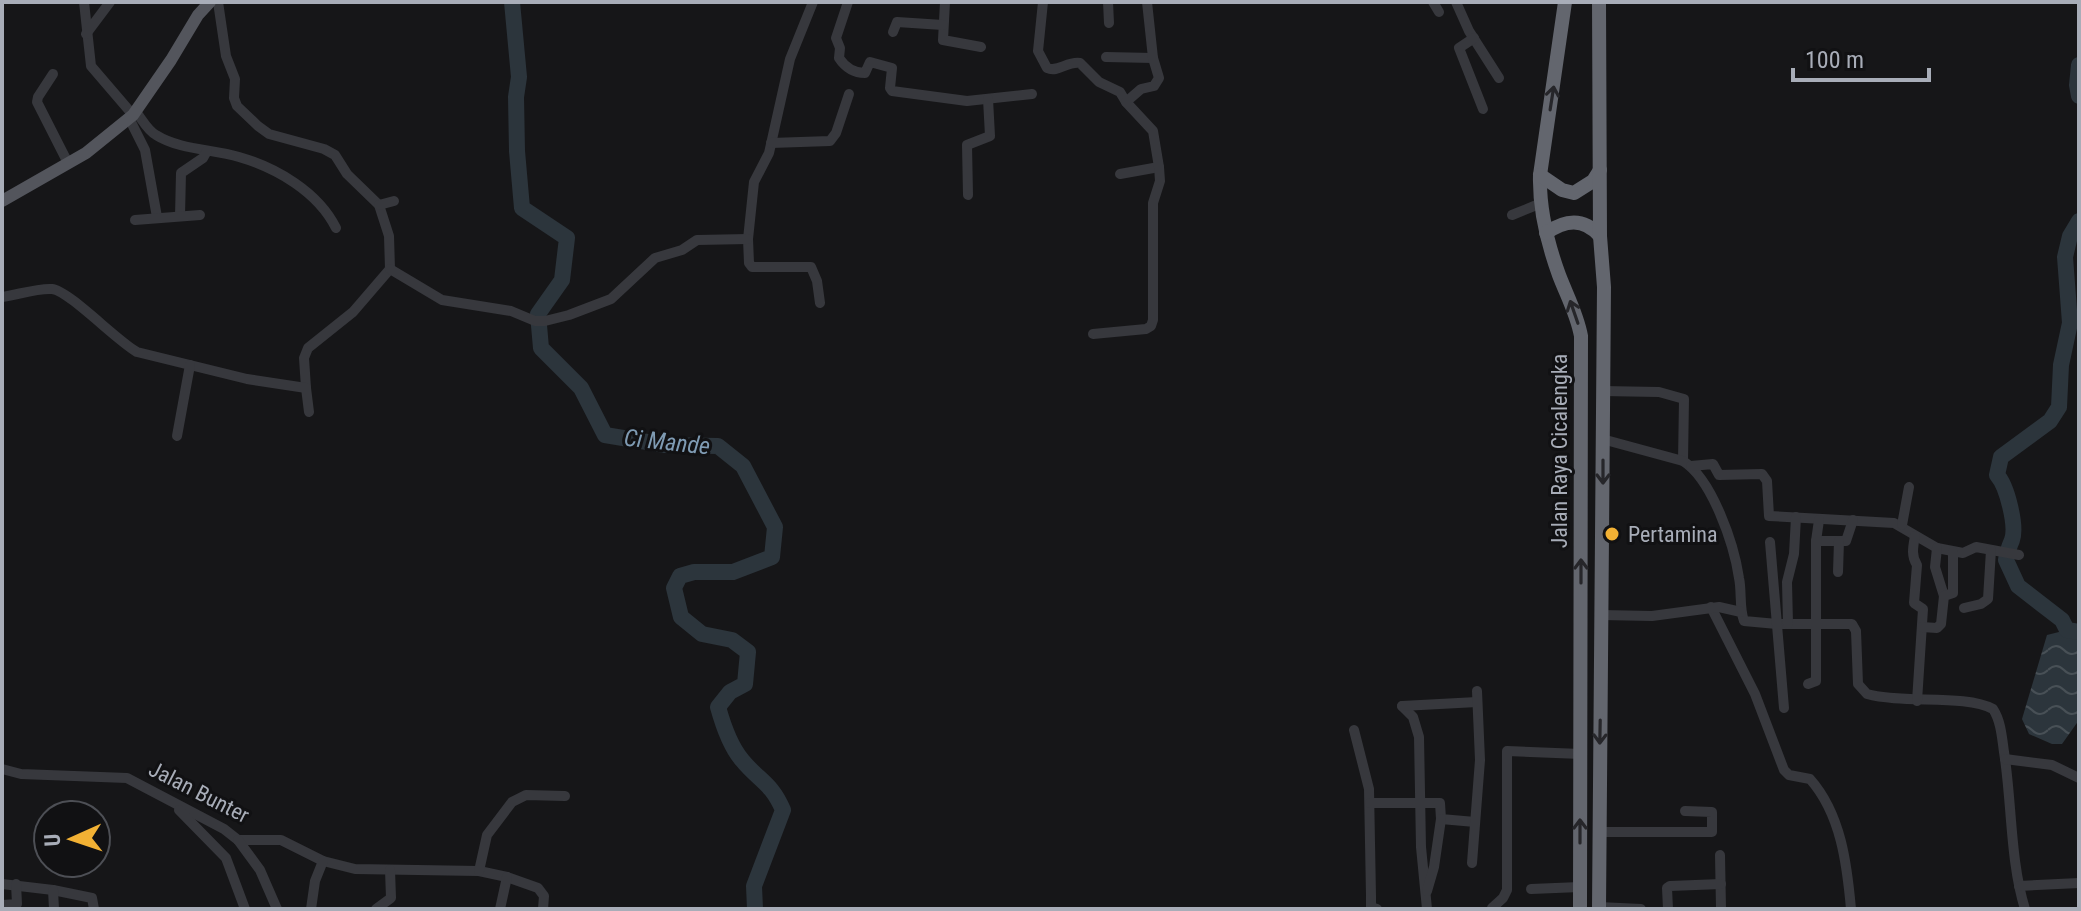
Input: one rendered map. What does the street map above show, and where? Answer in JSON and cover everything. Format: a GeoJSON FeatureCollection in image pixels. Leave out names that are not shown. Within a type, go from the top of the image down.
{"type":"FeatureCollection","features":[{"type":"Feature","properties":{"kind":"highway","name":"Jalan Raya Cicalengka"},"geometry":{"type":"LineString","coordinates":[[1565,2],[1540,175],[1539,204],[1581,336],[1580,909]]}},
{"type":"Feature","properties":{"kind":"highway","name":"Jalan Raya Cicalengka"},"geometry":{"type":"LineString","coordinates":[[1599,2],[1600,236],[1604,287],[1599,908]]}},
{"type":"Feature","properties":{"kind":"highway"},"geometry":{"type":"LineString","coordinates":[[1540,175],[1562,190],[1574,193],[1593,181],[1600,170]]}},
{"type":"Feature","properties":{"kind":"highway"},"geometry":{"type":"LineString","coordinates":[[1546,233],[1559,225],[1578,222],[1589,225],[1600,236]]}},
{"type":"Feature","properties":{"kind":"main road"},"geometry":{"type":"LineString","coordinates":[[2,201],[102,142],[133,115],[198,15],[210,2]]}},
{"type":"Feature","properties":{"kind":"street"},"geometry":{"type":"LineString","coordinates":[[84,2],[91,66],[133,115],[158,137],[240,157],[307,191],[327,212],[336,228]]}},
{"type":"Feature","properties":{"kind":"street"},"geometry":{"type":"LineString","coordinates":[[86,34],[110,2]]}},
{"type":"Feature","properties":{"kind":"street"},"geometry":{"type":"LineString","coordinates":[[218,2],[226,56],[235,79],[234,98],[237,106],[269,134],[331,152],[347,174],[379,205],[389,236],[390,269],[353,312],[308,348],[304,358],[309,412]]}},
{"type":"Feature","properties":{"kind":"street"},"geometry":{"type":"LineString","coordinates":[[813,2],[790,59],[771,143],[754,182],[748,239],[749,263],[752,267],[811,267],[817,281],[820,303]]}},
{"type":"Feature","properties":{"kind":"street"},"geometry":{"type":"LineString","coordinates":[[848,2],[836,41],[840,48],[839,58],[847,68],[863,73],[870,62],[891,67],[892,91],[949,100],[1032,94]]}},
{"type":"Feature","properties":{"kind":"street"},"geometry":{"type":"LineString","coordinates":[[945,2],[942,37],[947,42],[981,47]]}},
{"type":"Feature","properties":{"kind":"street"},"geometry":{"type":"LineString","coordinates":[[1043,2],[1038,51],[1047,68],[1054,70],[1069,63],[1080,63],[1099,82],[1120,92],[1153,131],[1159,167],[1160,181],[1153,203],[1151,326],[1093,334]]}},
{"type":"Feature","properties":{"kind":"street"},"geometry":{"type":"LineString","coordinates":[[1108,2],[1109,23]]}},
{"type":"Feature","properties":{"kind":"street"},"geometry":{"type":"LineString","coordinates":[[1126,102],[1135,93],[1158,83],[1147,2]]}},
{"type":"Feature","properties":{"kind":"street"},"geometry":{"type":"LineString","coordinates":[[1433,2],[1439,12]]}},
{"type":"Feature","properties":{"kind":"street"},"geometry":{"type":"LineString","coordinates":[[1456,2],[1499,78]]}},
{"type":"Feature","properties":{"kind":"street"},"geometry":{"type":"LineString","coordinates":[[893,32],[897,22],[943,25]]}},
{"type":"Feature","properties":{"kind":"street"},"geometry":{"type":"LineString","coordinates":[[1474,38],[1459,48],[1483,109]]}},
{"type":"Feature","properties":{"kind":"street"},"geometry":{"type":"LineString","coordinates":[[1106,57],[1153,58]]}},
{"type":"Feature","properties":{"kind":"street"},"geometry":{"type":"LineString","coordinates":[[53,74],[37,102],[68,163]]}},
{"type":"Feature","properties":{"kind":"street"},"geometry":{"type":"LineString","coordinates":[[771,143],[830,141],[836,133],[849,94]]}},
{"type":"Feature","properties":{"kind":"street"},"geometry":{"type":"LineString","coordinates":[[968,195],[967,145],[990,136],[988,99]]}},
{"type":"Feature","properties":{"kind":"street"},"geometry":{"type":"LineString","coordinates":[[133,115],[145,150],[157,217]]}},
{"type":"Feature","properties":{"kind":"street"},"geometry":{"type":"LineString","coordinates":[[180,216],[181,173],[203,158],[207,151]]}},
{"type":"Feature","properties":{"kind":"street"},"geometry":{"type":"LineString","coordinates":[[1120,174],[1159,167]]}},
{"type":"Feature","properties":{"kind":"street"},"geometry":{"type":"LineString","coordinates":[[379,205],[394,201]]}},
{"type":"Feature","properties":{"kind":"street"},"geometry":{"type":"LineString","coordinates":[[1512,215],[1539,204]]}},
{"type":"Feature","properties":{"kind":"street"},"geometry":{"type":"LineString","coordinates":[[135,220],[200,215]]}},
{"type":"Feature","properties":{"kind":"street"},"geometry":{"type":"LineString","coordinates":[[390,269],[442,300],[516,312],[540,321],[569,315],[611,299],[655,258],[682,250],[697,240],[748,239]]}},
{"type":"Feature","properties":{"kind":"street"},"geometry":{"type":"LineString","coordinates":[[2,297],[54,289],[124,345],[155,357],[306,388]]}},
{"type":"Feature","properties":{"kind":"street"},"geometry":{"type":"LineString","coordinates":[[177,436],[190,365]]}},
{"type":"Feature","properties":{"kind":"street"},"geometry":{"type":"LineString","coordinates":[[1602,391],[1659,392],[1684,399],[1687,463],[1708,492],[1733,546],[1740,582],[1742,620],[1782,624],[1846,622],[1854,625],[1858,684],[1862,691],[1875,696],[1917,701],[1977,703],[1993,709],[1999,722],[2005,759],[2019,886],[2025,909]]}},
{"type":"Feature","properties":{"kind":"street"},"geometry":{"type":"LineString","coordinates":[[1602,439],[1687,463],[1713,464],[1719,475],[1762,474],[1767,481],[1767,514],[1902,525],[1937,548],[1963,553],[1976,547],[2011,554]]}},
{"type":"Feature","properties":{"kind":"street"},"geometry":{"type":"LineString","coordinates":[[1902,525],[1909,487]]}},
{"type":"Feature","properties":{"kind":"street"},"geometry":{"type":"LineString","coordinates":[[1782,624],[1794,554],[1796,517]]}},
{"type":"Feature","properties":{"kind":"street"},"geometry":{"type":"LineString","coordinates":[[1808,684],[1816,681],[1816,541],[1819,520]]}},
{"type":"Feature","properties":{"kind":"street"},"geometry":{"type":"LineString","coordinates":[[1816,541],[1847,540],[1853,520]]}},
{"type":"Feature","properties":{"kind":"street"},"geometry":{"type":"LineString","coordinates":[[1915,536],[1913,560],[1917,565],[1914,603],[1923,609],[1917,701]]}},
{"type":"Feature","properties":{"kind":"street"},"geometry":{"type":"LineString","coordinates":[[1838,572],[1839,541]]}},
{"type":"Feature","properties":{"kind":"street"},"geometry":{"type":"LineString","coordinates":[[1770,542],[1782,624],[1784,708]]}},
{"type":"Feature","properties":{"kind":"street"},"geometry":{"type":"LineString","coordinates":[[1922,627],[1937,628],[1941,624],[1944,596],[1935,567],[1937,548]]}},
{"type":"Feature","properties":{"kind":"street"},"geometry":{"type":"LineString","coordinates":[[1964,608],[1988,599],[1991,550]]}},
{"type":"Feature","properties":{"kind":"street"},"geometry":{"type":"LineString","coordinates":[[1944,596],[1953,593],[1953,552]]}},
{"type":"Feature","properties":{"kind":"street"},"geometry":{"type":"LineString","coordinates":[[1601,615],[1652,616],[1711,607],[1741,612]]}},
{"type":"Feature","properties":{"kind":"street"},"geometry":{"type":"LineString","coordinates":[[1711,607],[1755,694],[1784,770],[1789,775],[1810,779],[1830,806],[1848,873],[1851,909]]}},
{"type":"Feature","properties":{"kind":"street"},"geometry":{"type":"LineString","coordinates":[[1426,904],[1417,728],[1413,717],[1402,706],[1477,697],[1480,760],[1472,863]]}},
{"type":"Feature","properties":{"kind":"street"},"geometry":{"type":"LineString","coordinates":[[1354,730],[1370,803],[1371,907],[1377,909]]}},
{"type":"Feature","properties":{"kind":"street"},"geometry":{"type":"LineString","coordinates":[[1492,908],[1507,890],[1507,751],[1581,754]]}},
{"type":"Feature","properties":{"kind":"street"},"geometry":{"type":"LineString","coordinates":[[2005,759],[2052,765],[2079,778]]}},
{"type":"Feature","properties":{"kind":"street","name":"Jalan Bunter"},"geometry":{"type":"LineString","coordinates":[[2,769],[21,774],[127,778],[224,829],[238,840],[281,840],[323,861],[355,869],[479,871],[507,877],[542,890],[543,909]]}},
{"type":"Feature","properties":{"kind":"street"},"geometry":{"type":"LineString","coordinates":[[479,871],[487,835],[512,802],[526,795],[565,796]]}},
{"type":"Feature","properties":{"kind":"street"},"geometry":{"type":"LineString","coordinates":[[168,800],[226,858],[245,909]]}},
{"type":"Feature","properties":{"kind":"street"},"geometry":{"type":"LineString","coordinates":[[1370,803],[1440,803],[1441,819],[1426,904]]}},
{"type":"Feature","properties":{"kind":"street"},"geometry":{"type":"LineString","coordinates":[[1599,832],[1712,832],[1712,812],[1685,811]]}},
{"type":"Feature","properties":{"kind":"street"},"geometry":{"type":"LineString","coordinates":[[1441,819],[1475,822]]}},
{"type":"Feature","properties":{"kind":"street"},"geometry":{"type":"LineString","coordinates":[[238,840],[260,870],[277,909]]}},
{"type":"Feature","properties":{"kind":"street"},"geometry":{"type":"LineString","coordinates":[[1720,855],[1721,909]]}},
{"type":"Feature","properties":{"kind":"street"},"geometry":{"type":"LineString","coordinates":[[311,909],[315,881],[323,861]]}},
{"type":"Feature","properties":{"kind":"street"},"geometry":{"type":"LineString","coordinates":[[376,909],[391,898],[390,870]]}},
{"type":"Feature","properties":{"kind":"street"},"geometry":{"type":"LineString","coordinates":[[500,909],[507,877]]}},
{"type":"Feature","properties":{"kind":"street"},"geometry":{"type":"LineString","coordinates":[[2019,886],[2079,883]]}},
{"type":"Feature","properties":{"kind":"street"},"geometry":{"type":"LineString","coordinates":[[2,884],[92,898],[94,909]]}},
{"type":"Feature","properties":{"kind":"street"},"geometry":{"type":"LineString","coordinates":[[2,905],[17,906],[16,884]]}},
{"type":"Feature","properties":{"kind":"street"},"geometry":{"type":"LineString","coordinates":[[1668,909],[1667,888],[1670,886],[1721,884]]}},
{"type":"Feature","properties":{"kind":"street"},"geometry":{"type":"LineString","coordinates":[[1531,889],[1580,887]]}},
{"type":"Feature","properties":{"kind":"street"},"geometry":{"type":"LineString","coordinates":[[53,890],[54,909]]}},
{"type":"Feature","properties":{"kind":"street"},"geometry":{"type":"LineString","coordinates":[[1599,908],[1641,909]]}},
{"type":"Feature","properties":{"kind":"water"},"geometry":{"type":"Polygon","coordinates":[[[2067,630],[2079,639],[2079,720],[2062,744],[2052,744],[2029,734],[2022,719],[2047,635],[2067,630]]]}},
{"type":"Feature","properties":{"kind":"waterway","name":"Ci Mande"},"geometry":{"type":"LineString","coordinates":[[512,2],[519,77],[516,97],[517,151],[522,208],[567,238],[562,280],[538,314],[541,348],[581,388],[605,435],[665,445],[718,446],[743,466],[775,527],[772,557],[733,572],[694,572],[680,576],[674,588],[681,617],[702,634],[732,640],[748,652],[745,684],[730,692],[718,707],[727,735],[738,754],[769,787],[783,810],[754,886],[755,909]]}},
{"type":"Feature","properties":{"kind":"waterway"},"geometry":{"type":"LineString","coordinates":[[2079,65],[2079,96]]}},
{"type":"Feature","properties":{"kind":"waterway"},"geometry":{"type":"LineString","coordinates":[[2079,221],[2070,236],[2065,257],[2070,323],[2061,365],[2059,407],[2050,421],[2001,457],[1997,475],[2012,516],[2013,534],[2006,560],[2018,586],[2062,620],[2067,630],[2079,632]]}},
{"type":"Feature","properties":{"kind":"place","name":"Pertamina"},"geometry":{"type":"Point","coordinates":[1612,534]}}]}
